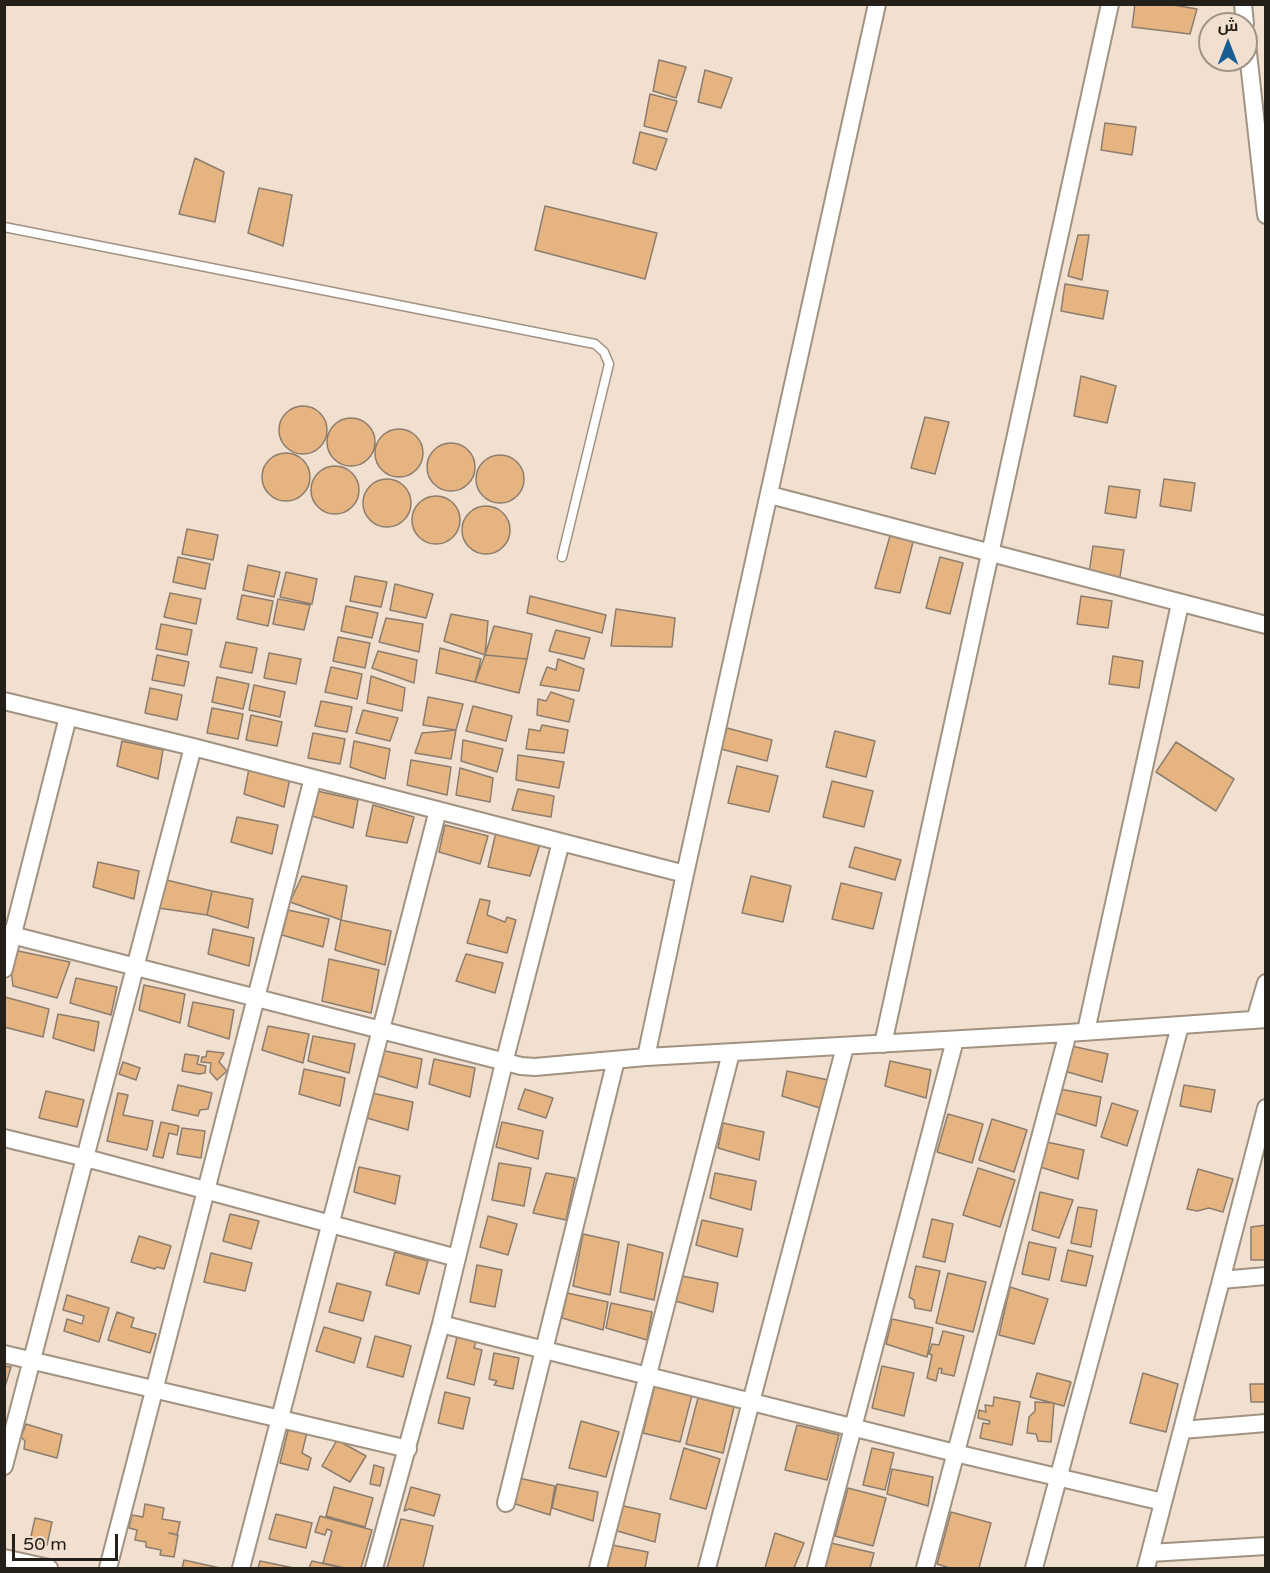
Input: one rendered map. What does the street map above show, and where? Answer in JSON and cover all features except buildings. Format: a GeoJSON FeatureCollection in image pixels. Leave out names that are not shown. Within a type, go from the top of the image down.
{"type":"FeatureCollection","features":[{"type":"Feature","properties":{"kind":"street"},"geometry":{"type":"LineString","coordinates":[[646,1058],[877,4]]}},
{"type":"Feature","properties":{"kind":"street"},"geometry":{"type":"LineString","coordinates":[[883,1044],[1110,4]]}},
{"type":"Feature","properties":{"kind":"street"},"geometry":{"type":"LineString","coordinates":[[1250,72],[1266,216]]}},
{"type":"Feature","properties":{"kind":"street"},"geometry":{"type":"LineString","coordinates":[[770,495],[1266,625]]}},
{"type":"Feature","properties":{"kind":"street"},"geometry":{"type":"LineString","coordinates":[[1086,1031],[1180,604]]}},
{"type":"Feature","properties":{"kind":"street"},"geometry":{"type":"LineString","coordinates":[[4,701],[685,874]]}},
{"type":"Feature","properties":{"kind":"street"},"geometry":{"type":"LineString","coordinates":[[4,969],[8,934],[68,717]]}},
{"type":"Feature","properties":{"kind":"street"},"geometry":{"type":"LineString","coordinates":[[4,1466],[192,747]]}},
{"type":"Feature","properties":{"kind":"street"},"geometry":{"type":"LineString","coordinates":[[108,1569],[314,778]]}},
{"type":"Feature","properties":{"kind":"street"},"geometry":{"type":"LineString","coordinates":[[241,1569],[438,810]]}},
{"type":"Feature","properties":{"kind":"street"},"geometry":{"type":"LineString","coordinates":[[374,1569],[441,1324],[504,1063],[561,842]]}},
{"type":"Feature","properties":{"kind":"street"},"geometry":{"type":"LineString","coordinates":[[8,934],[504,1063],[535,1067],[646,1058],[1260,1020],[1266,983]]}},
{"type":"Feature","properties":{"kind":"street"},"geometry":{"type":"LineString","coordinates":[[1034,1569],[1180,1026]]}},
{"type":"Feature","properties":{"kind":"street"},"geometry":{"type":"LineString","coordinates":[[925,1569],[1068,1033]]}},
{"type":"Feature","properties":{"kind":"street"},"geometry":{"type":"LineString","coordinates":[[816,1569],[955,1040]]}},
{"type":"Feature","properties":{"kind":"street"},"geometry":{"type":"LineString","coordinates":[[707,1569],[845,1047]]}},
{"type":"Feature","properties":{"kind":"street"},"geometry":{"type":"LineString","coordinates":[[598,1569],[731,1053]]}},
{"type":"Feature","properties":{"kind":"street"},"geometry":{"type":"LineString","coordinates":[[506,1503],[616,1060]]}},
{"type":"Feature","properties":{"kind":"street"},"geometry":{"type":"LineString","coordinates":[[1266,1108],[1259,1160],[1221,1280],[1148,1561],[1266,1546]]}},
{"type":"Feature","properties":{"kind":"street"},"geometry":{"type":"LineString","coordinates":[[4,1138],[457,1258]]}},
{"type":"Feature","properties":{"kind":"street"},"geometry":{"type":"LineString","coordinates":[[1221,1280],[1266,1276]]}},
{"type":"Feature","properties":{"kind":"street"},"geometry":{"type":"LineString","coordinates":[[441,1324],[955,1454],[1163,1502]]}},
{"type":"Feature","properties":{"kind":"street"},"geometry":{"type":"LineString","coordinates":[[4,1354],[408,1449]]}},
{"type":"Feature","properties":{"kind":"street"},"geometry":{"type":"LineString","coordinates":[[1182,1430],[1266,1423]]}},
{"type":"Feature","properties":{"kind":"street"},"geometry":{"type":"LineString","coordinates":[[4,1558],[49,1569]]}},
{"type":"Feature","properties":{"kind":"lane"},"geometry":{"type":"LineString","coordinates":[[4,227],[595,344],[604,352],[609,364],[562,557]]}}]}
